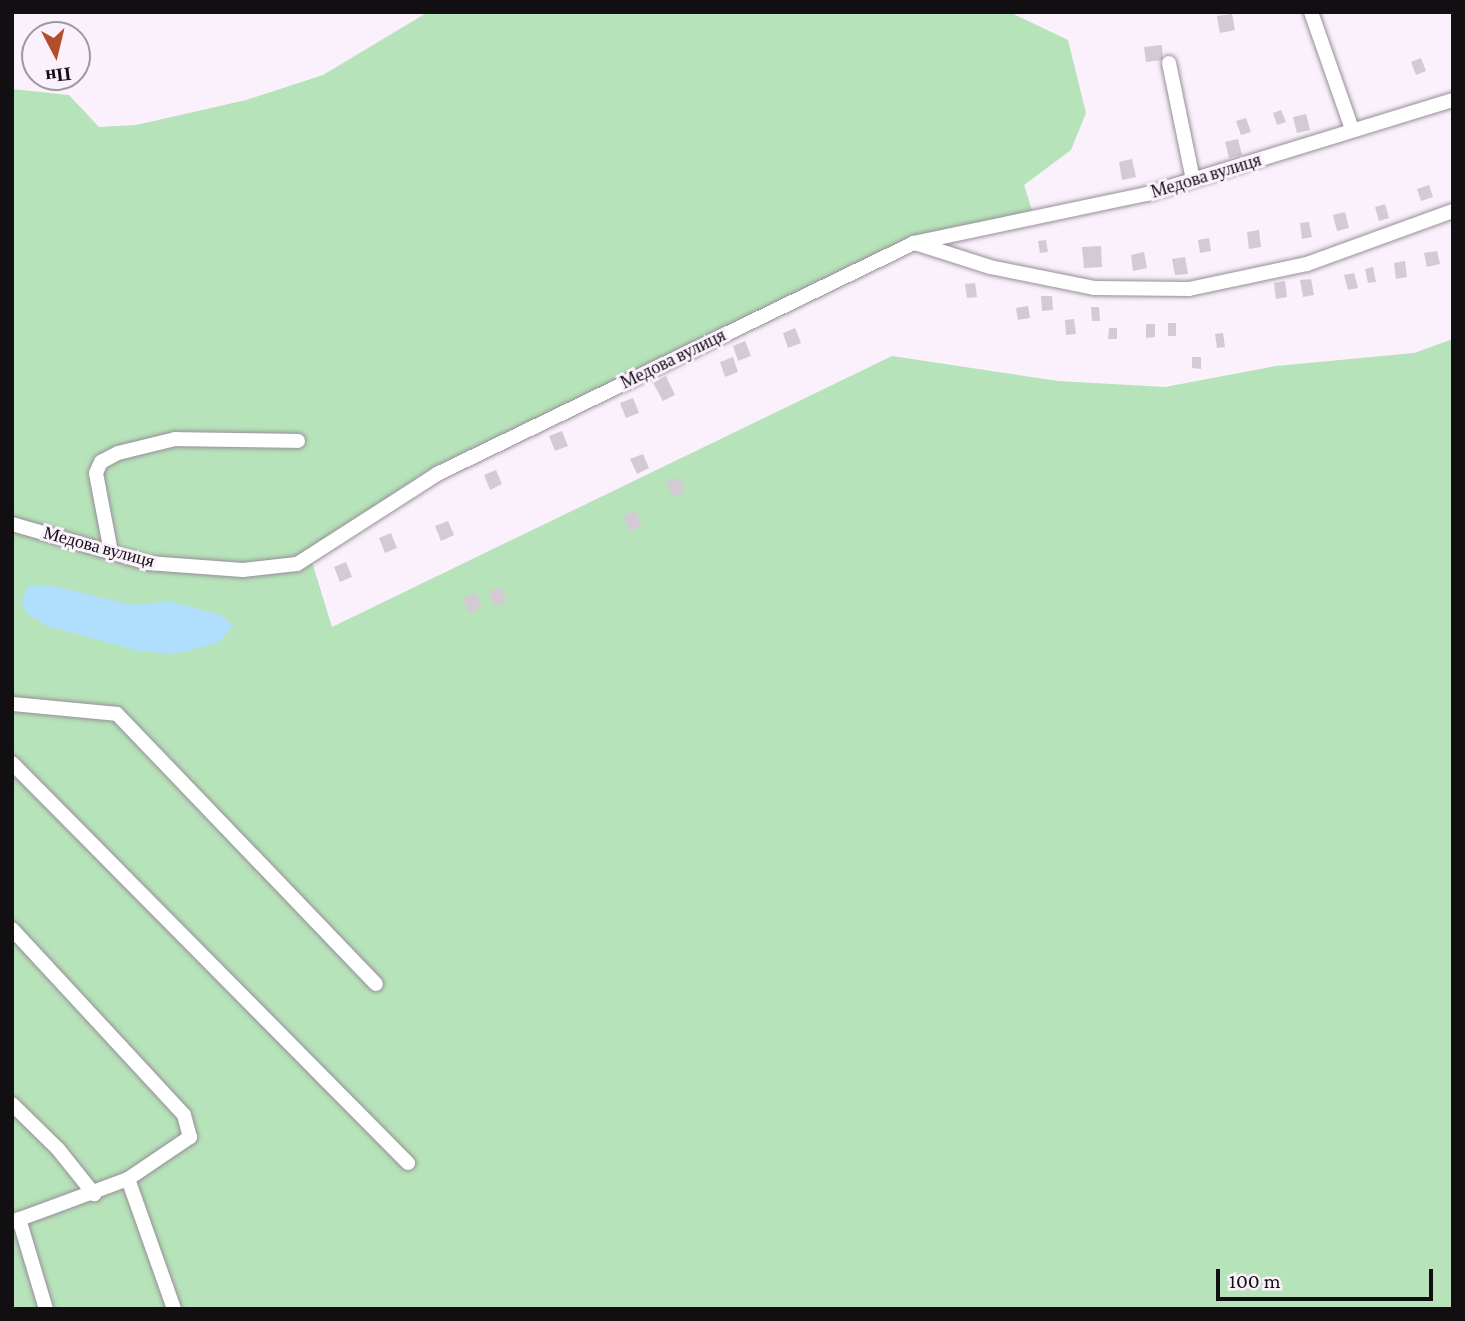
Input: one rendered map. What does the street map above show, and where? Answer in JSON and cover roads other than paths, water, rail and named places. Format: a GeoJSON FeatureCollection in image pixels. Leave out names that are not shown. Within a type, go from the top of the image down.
{"type":"FeatureCollection","features":[{"type":"Feature","properties":{"kind":"street"},"geometry":{"type":"LineString","coordinates":[[1311,12],[1352,129]]}},
{"type":"Feature","properties":{"kind":"street"},"geometry":{"type":"LineString","coordinates":[[1169,62],[1193,180]]}},
{"type":"Feature","properties":{"kind":"street","name":"Медова вулиця"},"geometry":{"type":"LineString","coordinates":[[12,524],[148,563],[211,568],[297,564],[437,474],[914,243],[1147,194],[1453,100]]}},
{"type":"Feature","properties":{"kind":"street"},"geometry":{"type":"LineString","coordinates":[[914,243],[990,267],[1051,279],[1155,291],[1234,282],[1307,264],[1453,211]]}},
{"type":"Feature","properties":{"kind":"street"},"geometry":{"type":"LineString","coordinates":[[111,552],[96,473],[101,462],[118,453],[175,439],[298,442]]}},
{"type":"Feature","properties":{"kind":"street"},"geometry":{"type":"LineString","coordinates":[[12,704],[117,714],[376,984]]}},
{"type":"Feature","properties":{"kind":"street"},"geometry":{"type":"LineString","coordinates":[[12,763],[408,1163]]}},
{"type":"Feature","properties":{"kind":"street"},"geometry":{"type":"LineString","coordinates":[[12,929],[184,1115],[190,1127],[185,1144],[159,1155],[128,1179],[94,1194],[16,1220],[46,1309]]}},
{"type":"Feature","properties":{"kind":"street"},"geometry":{"type":"LineString","coordinates":[[12,1104],[58,1149],[94,1194]]}},
{"type":"Feature","properties":{"kind":"street"},"geometry":{"type":"LineString","coordinates":[[128,1179],[174,1309]]}},
{"type":"Feature","properties":{"kind":"water"},"geometry":{"type":"Polygon","coordinates":[[[51,585],[132,605],[170,601],[221,615],[233,626],[218,643],[174,654],[139,651],[47,626],[26,613],[22,600],[28,586],[51,585]]]}}]}
